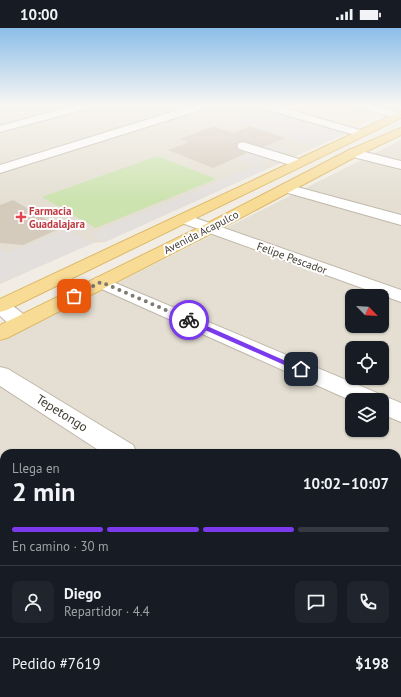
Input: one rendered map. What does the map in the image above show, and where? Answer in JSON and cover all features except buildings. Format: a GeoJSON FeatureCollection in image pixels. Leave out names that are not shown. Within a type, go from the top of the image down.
{"type":"FeatureCollection","features":[{"type":"Feature","properties":{"kind":"main road","name":"Avenida Acapulco"},"geometry":{"type":"LineString","coordinates":[[0,306],[184,219],[297,163],[332,141],[345,137]]}},
{"type":"Feature","properties":{"kind":"main road","name":"Avenida Acapulco"},"geometry":{"type":"LineString","coordinates":[[0,333],[210,228],[353,153],[387,137]]}},
{"type":"Feature","properties":{"kind":"street"},"geometry":{"type":"LineString","coordinates":[[0,169],[102,137]]}},
{"type":"Feature","properties":{"kind":"street"},"geometry":{"type":"LineString","coordinates":[[243,146],[297,163]]}},
{"type":"Feature","properties":{"kind":"street"},"geometry":{"type":"LineString","coordinates":[[353,153],[401,165]]}},
{"type":"Feature","properties":{"kind":"street"},"geometry":{"type":"LineString","coordinates":[[286,188],[401,220]]}},
{"type":"Feature","properties":{"kind":"street","name":"Felipe Pescador"},"geometry":{"type":"LineString","coordinates":[[184,219],[401,296]]}},
{"type":"Feature","properties":{"kind":"street"},"geometry":{"type":"LineString","coordinates":[[101,282],[356,393]]}},
{"type":"Feature","properties":{"kind":"street"},"geometry":{"type":"LineString","coordinates":[[0,306],[20,323]]}},
{"type":"Feature","properties":{"kind":"street","name":"Tepetongo"},"geometry":{"type":"LineString","coordinates":[[0,375],[118,449]]}},
{"type":"Feature","properties":{"kind":"street"},"geometry":{"type":"LineString","coordinates":[[389,407],[401,413]]}},
{"type":"Feature","properties":{"kind":"shaded area"},"geometry":{"type":"Polygon","coordinates":[[[0,137],[338,137],[105,242],[93,243],[0,284],[0,137]]]}},
{"type":"Feature","properties":{"kind":"shaded area"},"geometry":{"type":"Polygon","coordinates":[[[286,137],[337,137],[315,147],[286,137]]]}},
{"type":"Feature","properties":{"kind":"shaded area"},"geometry":{"type":"Polygon","coordinates":[[[250,139],[288,151],[257,165],[266,169],[105,242],[91,234],[256,166],[217,152],[250,139]]]}},
{"type":"Feature","properties":{"kind":"shaded area"},"geometry":{"type":"Polygon","coordinates":[[[401,140],[401,449],[0,449],[0,342],[401,140]]]}},
{"type":"Feature","properties":{"kind":"shaded area"},"geometry":{"type":"Polygon","coordinates":[[[67,229],[93,243],[4,281],[0,278],[0,248],[8,253],[67,229]]]}},
{"type":"Feature","properties":{"kind":"green space"},"geometry":{"type":"Polygon","coordinates":[[[157,156],[216,179],[96,228],[42,197],[157,156]]]}},
{"type":"Feature","properties":{"kind":"way so far"},"geometry":{"type":"LineString","coordinates":[[74,296],[101,282],[189,320]]}},
{"type":"Feature","properties":{"kind":"place","name":"Farmacia Guadalajara"},"geometry":{"type":"Point","coordinates":[21,217]}},
{"type":"Feature","properties":{"kind":"route"},"geometry":{"type":"LineString","coordinates":[[189,320],[301,369]]}}]}
